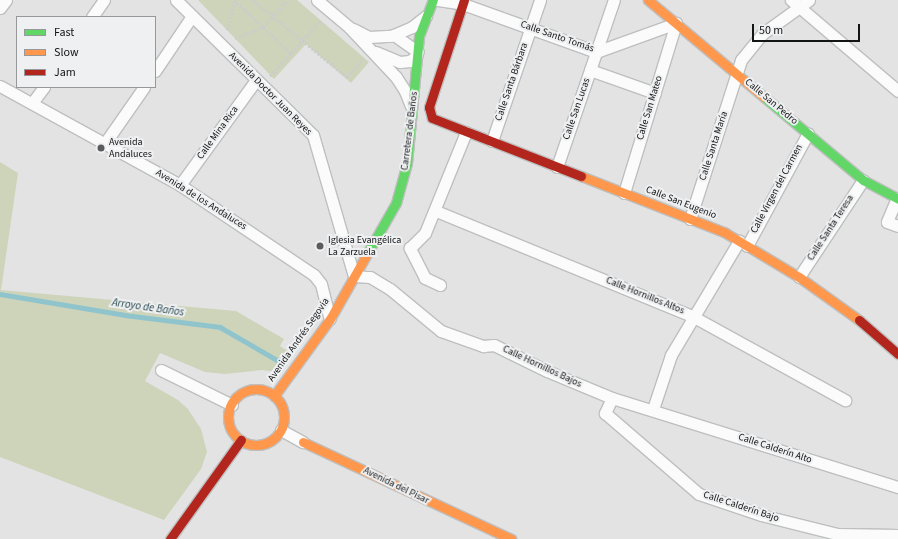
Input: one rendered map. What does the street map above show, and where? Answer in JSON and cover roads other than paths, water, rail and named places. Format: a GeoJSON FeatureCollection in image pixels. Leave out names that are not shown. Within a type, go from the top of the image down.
{"type":"FeatureCollection","features":[{"type":"Feature","properties":{"kind":"street"},"geometry":{"type":"LineString","coordinates":[[0,8],[6,0]]}},
{"type":"Feature","properties":{"kind":"street"},"geometry":{"type":"LineString","coordinates":[[93,16],[104,0]]}},
{"type":"Feature","properties":{"kind":"street","name":"Avenida Doctor Juan Reyes"},"geometry":{"type":"LineString","coordinates":[[176,0],[313,135],[354,276]]}},
{"type":"Feature","properties":{"kind":"street"},"geometry":{"type":"LineString","coordinates":[[317,0],[349,27],[405,91],[413,119]]}},
{"type":"Feature","properties":{"kind":"street","name":"Carretera de Baños"},"geometry":{"type":"LineString","coordinates":[[354,276],[396,203],[407,164],[413,119],[419,36],[432,0]]}},
{"type":"Feature","properties":{"kind":"street","name":"Calle Santo Tomás"},"geometry":{"type":"LineString","coordinates":[[438,0],[463,2],[596,52],[676,24]]}},
{"type":"Feature","properties":{"kind":"street","name":"Calle Santa Bárbara"},"geometry":{"type":"LineString","coordinates":[[492,141],[540,0]]}},
{"type":"Feature","properties":{"kind":"street","name":"Calle San Lucas"},"geometry":{"type":"LineString","coordinates":[[557,167],[614,0]]}},
{"type":"Feature","properties":{"kind":"street","name":"Calle San Pedro"},"geometry":{"type":"LineString","coordinates":[[648,0],[736,72],[862,180],[897,199],[887,222],[898,226]]}},
{"type":"Feature","properties":{"kind":"street","name":"Calle Santa María"},"geometry":{"type":"LineString","coordinates":[[690,219],[736,72],[762,34],[795,4],[808,0]]}},
{"type":"Feature","properties":{"kind":"street","name":"Calle San Eugenio"},"geometry":{"type":"LineString","coordinates":[[463,2],[429,107],[432,118],[690,219],[743,243],[799,277],[864,324],[898,354]]}},
{"type":"Feature","properties":{"kind":"street"},"geometry":{"type":"LineString","coordinates":[[795,4],[898,91]]}},
{"type":"Feature","properties":{"kind":"street"},"geometry":{"type":"LineString","coordinates":[[156,70],[192,16]]}},
{"type":"Feature","properties":{"kind":"street"},"geometry":{"type":"LineString","coordinates":[[349,27],[369,37],[394,36],[412,27],[426,16]]}},
{"type":"Feature","properties":{"kind":"street","name":"Calle San Mateo"},"geometry":{"type":"LineString","coordinates":[[624,193],[676,24]]}},
{"type":"Feature","properties":{"kind":"street"},"geometry":{"type":"LineString","coordinates":[[364,44],[397,62],[410,61],[418,54],[394,36]]}},
{"type":"Feature","properties":{"kind":"street"},"geometry":{"type":"LineString","coordinates":[[590,70],[655,93]]}},
{"type":"Feature","properties":{"kind":"street","name":"Calle Mina Rica"},"geometry":{"type":"LineString","coordinates":[[180,185],[256,80]]}},
{"type":"Feature","properties":{"kind":"street","name":"Avenida de los Andaluces"},"geometry":{"type":"LineString","coordinates":[[0,86],[180,185],[314,275],[320,284],[330,319]]}},
{"type":"Feature","properties":{"kind":"street"},"geometry":{"type":"LineString","coordinates":[[32,103],[43,88]]}},
{"type":"Feature","properties":{"kind":"street"},"geometry":{"type":"LineString","coordinates":[[105,144],[143,88]]}},
{"type":"Feature","properties":{"kind":"street"},"geometry":{"type":"LineString","coordinates":[[440,285],[425,278],[410,248],[425,233],[436,211],[466,132]]}},
{"type":"Feature","properties":{"kind":"street","name":"Calle Virgen del Carmen"},"geometry":{"type":"LineString","coordinates":[[653,409],[671,355],[692,316],[743,243],[808,133]]}},
{"type":"Feature","properties":{"kind":"street","name":"Calle Santa Teresa"},"geometry":{"type":"LineString","coordinates":[[799,277],[862,180]]}},
{"type":"Feature","properties":{"kind":"street","name":"Calle Hornillos Altos"},"geometry":{"type":"LineString","coordinates":[[436,211],[692,316],[845,400]]}},
{"type":"Feature","properties":{"kind":"street","name":"Avenida Andrés Segovia"},"geometry":{"type":"LineString","coordinates":[[274,396],[330,319],[354,276]]}},
{"type":"Feature","properties":{"kind":"street","name":"Calle Hornillos Bajos"},"geometry":{"type":"LineString","coordinates":[[354,276],[370,277],[390,289],[441,331],[483,346],[494,345],[547,371],[612,398],[653,409]]}},
{"type":"Feature","properties":{"kind":"street"},"geometry":{"type":"LineString","coordinates":[[161,370],[232,405]]}},
{"type":"Feature","properties":{"kind":"street"},"geometry":{"type":"LineString","coordinates":[[253,390],[266,391],[274,396],[283,410],[281,430],[273,439],[262,445],[241,440],[232,430],[229,422],[232,405],[241,394],[253,390]]}},
{"type":"Feature","properties":{"kind":"street","name":"Calle Calderín Bajo"},"geometry":{"type":"LineString","coordinates":[[612,398],[605,413],[699,494],[761,515],[837,534],[898,536]]}},
{"type":"Feature","properties":{"kind":"street","name":"Calle Calderín Alto"},"geometry":{"type":"LineString","coordinates":[[653,409],[898,487]]}},
{"type":"Feature","properties":{"kind":"street","name":"Avenida del Pisar"},"geometry":{"type":"LineString","coordinates":[[281,430],[303,442],[511,539]]}},
{"type":"Feature","properties":{"kind":"street"},"geometry":{"type":"LineString","coordinates":[[170,539],[241,440]]}},
{"type":"Feature","properties":{"kind":"waterway","name":"Arroyo de Baños"},"geometry":{"type":"LineString","coordinates":[[0,294],[125,315],[220,327],[284,364]]}},
{"type":"Feature","properties":{"kind":"place","name":"Avenida Andaluces"},"geometry":{"type":"Point","coordinates":[101,148]}},
{"type":"Feature","properties":{"kind":"place","name":"Iglesia Evangélica La Zarzuela"},"geometry":{"type":"Point","coordinates":[320,246]}}]}
